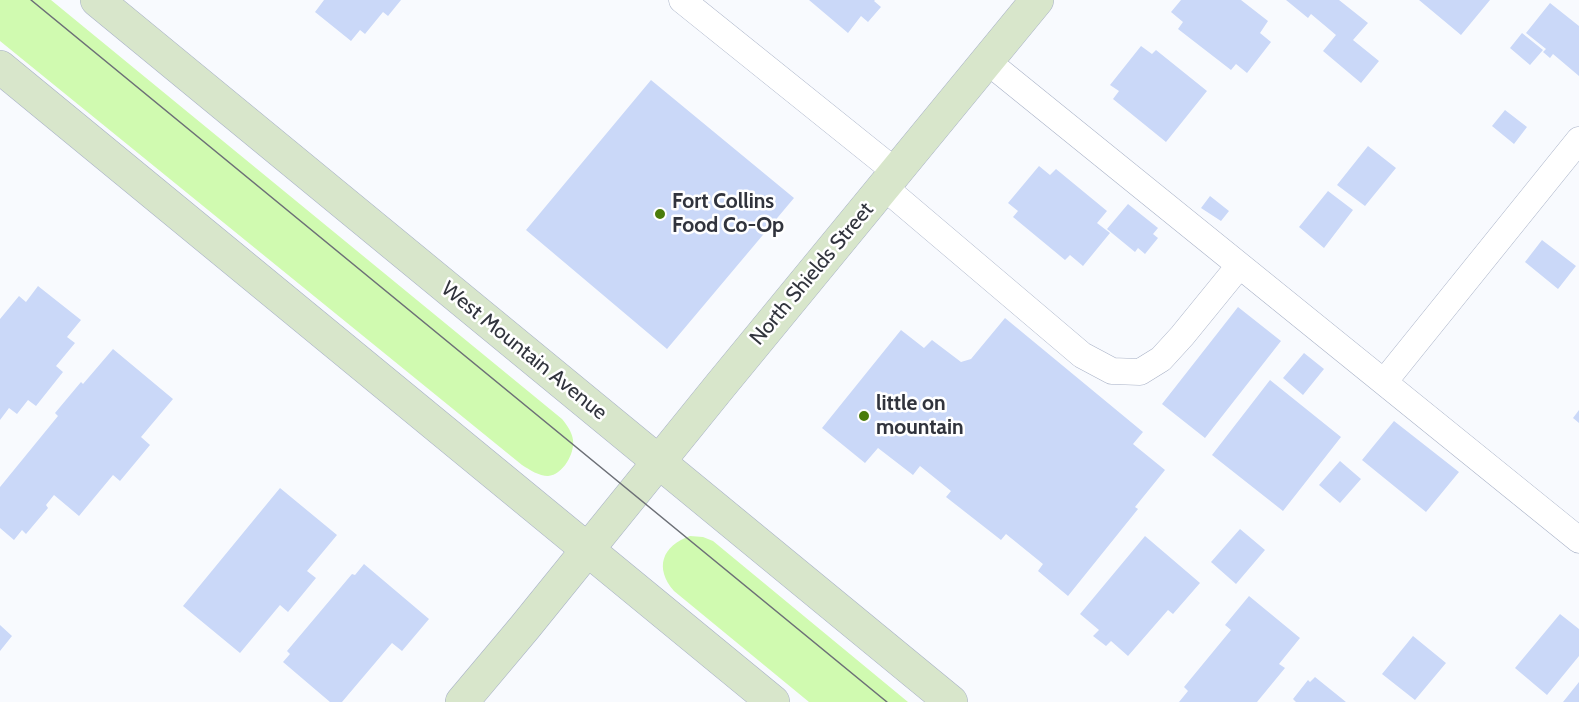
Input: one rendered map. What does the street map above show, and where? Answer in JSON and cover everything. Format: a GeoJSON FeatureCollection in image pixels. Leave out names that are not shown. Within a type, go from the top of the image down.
{"type":"FeatureCollection","features":[{"type":"Feature","properties":{"kind":"street","name":"West Mountain Avenue"},"geometry":{"type":"LineString","coordinates":[[97,0],[951,702]]}},
{"type":"Feature","properties":{"kind":"street","name":"North Shields Street"},"geometry":{"type":"LineString","coordinates":[[462,702],[1037,0]]}},
{"type":"Feature","properties":{"kind":"street"},"geometry":{"type":"LineString","coordinates":[[0,67],[773,702]]}},
{"type":"Feature","properties":{"kind":"lane"},"geometry":{"type":"LineString","coordinates":[[682,0],[890,180],[1082,355],[1112,370],[1140,372],[1161,359],[1239,266]]}},
{"type":"Feature","properties":{"kind":"lane"},"geometry":{"type":"LineString","coordinates":[[987,61],[1579,540]]}},
{"type":"Feature","properties":{"kind":"lane"},"geometry":{"type":"LineString","coordinates":[[1384,382],[1579,140]]}},
{"type":"Feature","properties":{"kind":"green space"},"geometry":{"type":"Polygon","coordinates":[[[0,0],[51,0],[562,419],[570,431],[573,445],[570,457],[563,468],[548,476],[538,474],[522,465],[0,41],[0,0]]]}},
{"type":"Feature","properties":{"kind":"green space"},"geometry":{"type":"Polygon","coordinates":[[[690,536],[713,541],[908,702],[809,702],[674,591],[664,574],[664,559],[673,546],[690,536]]]}},
{"type":"Feature","properties":{"kind":"building"},"geometry":{"type":"Polygon","coordinates":[[[324,0],[401,0],[388,16],[383,12],[365,34],[360,30],[351,41],[315,12],[324,0]]]}},
{"type":"Feature","properties":{"kind":"building"},"geometry":{"type":"Polygon","coordinates":[[[809,0],[875,0],[881,7],[868,22],[861,16],[848,33],[809,0]]]}},
{"type":"Feature","properties":{"kind":"building"},"geometry":{"type":"Polygon","coordinates":[[[1181,0],[1241,0],[1268,21],[1260,33],[1271,42],[1247,73],[1236,64],[1231,70],[1178,29],[1183,22],[1171,12],[1181,0]]]}},
{"type":"Feature","properties":{"kind":"building"},"geometry":{"type":"Polygon","coordinates":[[[1286,0],[1339,0],[1368,23],[1353,40],[1379,61],[1361,83],[1323,51],[1336,35],[1311,14],[1308,18],[1286,0]]]}},
{"type":"Feature","properties":{"kind":"building"},"geometry":{"type":"Polygon","coordinates":[[[1419,0],[1490,0],[1461,35],[1419,0]]]}},
{"type":"Feature","properties":{"kind":"building"},"geometry":{"type":"Polygon","coordinates":[[[1550,3],[1579,26],[1579,76],[1553,54],[1550,58],[1543,52],[1546,49],[1526,33],[1550,3]]]}},
{"type":"Feature","properties":{"kind":"building"},"geometry":{"type":"Polygon","coordinates":[[[1522,33],[1543,50],[1530,65],[1510,48],[1522,33]]]}},
{"type":"Feature","properties":{"kind":"building"},"geometry":{"type":"Polygon","coordinates":[[[1141,46],[1152,54],[1156,50],[1207,91],[1166,142],[1113,99],[1119,91],[1110,85],[1141,46]]]}},
{"type":"Feature","properties":{"kind":"building","name":"Fort Collins Food Co-Op"},"geometry":{"type":"Polygon","coordinates":[[[651,80],[794,198],[667,349],[526,230],[651,80]]]}},
{"type":"Feature","properties":{"kind":"building"},"geometry":{"type":"Polygon","coordinates":[[[1505,110],[1527,127],[1514,144],[1492,126],[1505,110]]]}},
{"type":"Feature","properties":{"kind":"building"},"geometry":{"type":"Polygon","coordinates":[[[1368,146],[1396,168],[1365,206],[1337,185],[1368,146]]]}},
{"type":"Feature","properties":{"kind":"building"},"geometry":{"type":"Polygon","coordinates":[[[1039,166],[1050,175],[1056,169],[1107,211],[1097,223],[1110,233],[1083,266],[1070,255],[1065,260],[1013,217],[1018,211],[1008,203],[1039,166]]]}},
{"type":"Feature","properties":{"kind":"building"},"geometry":{"type":"Polygon","coordinates":[[[1328,191],[1353,210],[1324,248],[1299,227],[1328,191]]]}},
{"type":"Feature","properties":{"kind":"building"},"geometry":{"type":"Polygon","coordinates":[[[1210,196],[1229,211],[1221,221],[1201,208],[1210,196]]]}},
{"type":"Feature","properties":{"kind":"building"},"geometry":{"type":"Polygon","coordinates":[[[1128,204],[1158,228],[1153,234],[1158,238],[1145,254],[1138,248],[1135,252],[1107,229],[1128,204]]]}},
{"type":"Feature","properties":{"kind":"building"},"geometry":{"type":"Polygon","coordinates":[[[1542,240],[1576,266],[1558,289],[1525,262],[1542,240]]]}},
{"type":"Feature","properties":{"kind":"building"},"geometry":{"type":"Polygon","coordinates":[[[38,286],[81,320],[67,337],[75,343],[56,366],[63,372],[36,406],[28,400],[17,414],[9,408],[0,420],[0,319],[19,296],[26,302],[38,286]]]}},
{"type":"Feature","properties":{"kind":"building"},"geometry":{"type":"Polygon","coordinates":[[[1238,307],[1281,341],[1205,438],[1162,404],[1238,307]]]}},
{"type":"Feature","properties":{"kind":"building"},"geometry":{"type":"Polygon","coordinates":[[[1005,318],[1143,432],[1133,444],[1165,470],[1135,507],[1138,509],[1068,596],[1038,571],[1043,564],[1006,534],[1001,540],[946,497],[951,491],[920,466],[913,475],[878,448],[865,463],[822,428],[901,330],[924,348],[932,340],[961,362],[971,359],[1005,318]]]}},
{"type":"Feature","properties":{"kind":"building"},"geometry":{"type":"Polygon","coordinates":[[[113,349],[173,399],[141,437],[150,445],[120,481],[113,475],[79,516],[54,495],[46,505],[48,508],[26,534],[22,530],[14,540],[0,528],[0,487],[58,416],[55,413],[113,349]]]}},
{"type":"Feature","properties":{"kind":"building"},"geometry":{"type":"Polygon","coordinates":[[[1304,353],[1324,369],[1303,395],[1283,378],[1304,353]]]}},
{"type":"Feature","properties":{"kind":"building"},"geometry":{"type":"Polygon","coordinates":[[[1270,380],[1341,437],[1283,511],[1212,455],[1270,380]]]}},
{"type":"Feature","properties":{"kind":"building"},"geometry":{"type":"Polygon","coordinates":[[[1579,410],[1579,423],[1573,418],[1579,410]]]}},
{"type":"Feature","properties":{"kind":"building"},"geometry":{"type":"Polygon","coordinates":[[[1394,421],[1459,472],[1426,512],[1362,460],[1394,421]]]}},
{"type":"Feature","properties":{"kind":"building"},"geometry":{"type":"Polygon","coordinates":[[[1340,461],[1361,479],[1340,503],[1319,485],[1340,461]]]}},
{"type":"Feature","properties":{"kind":"building"},"geometry":{"type":"Polygon","coordinates":[[[280,488],[337,535],[307,571],[316,578],[288,612],[280,605],[240,653],[183,606],[280,488]]]}},
{"type":"Feature","properties":{"kind":"building"},"geometry":{"type":"Polygon","coordinates":[[[1240,529],[1265,550],[1236,584],[1211,562],[1240,529]]]}},
{"type":"Feature","properties":{"kind":"building"},"geometry":{"type":"Polygon","coordinates":[[[1145,536],[1200,583],[1173,614],[1168,610],[1128,656],[1111,641],[1106,646],[1093,636],[1099,630],[1080,614],[1145,536]]]}},
{"type":"Feature","properties":{"kind":"building"},"geometry":{"type":"Polygon","coordinates":[[[364,564],[429,619],[402,651],[392,643],[342,702],[330,702],[283,662],[290,654],[287,651],[352,574],[355,575],[364,564]]]}},
{"type":"Feature","properties":{"kind":"building"},"geometry":{"type":"Polygon","coordinates":[[[1249,596],[1300,638],[1279,664],[1285,668],[1257,702],[1179,702],[1188,691],[1184,687],[1231,630],[1225,625],[1249,596]]]}},
{"type":"Feature","properties":{"kind":"building"},"geometry":{"type":"Polygon","coordinates":[[[1560,614],[1579,629],[1579,656],[1547,695],[1515,668],[1560,614]]]}},
{"type":"Feature","properties":{"kind":"building"},"geometry":{"type":"Polygon","coordinates":[[[0,625],[12,636],[0,651],[0,625]]]}},
{"type":"Feature","properties":{"kind":"building"},"geometry":{"type":"Polygon","coordinates":[[[1413,636],[1446,663],[1415,700],[1382,674],[1413,636]]]}},
{"type":"Feature","properties":{"kind":"building"},"geometry":{"type":"Polygon","coordinates":[[[1315,677],[1346,702],[1296,702],[1293,699],[1308,680],[1310,682],[1315,677]]]}},
{"type":"Feature","properties":{"kind":"building"},"geometry":{"type":"Polygon","coordinates":[[[1579,682],[1579,702],[1563,702],[1579,682]]]}},
{"type":"Feature","properties":{"kind":"tram line"},"geometry":{"type":"LineString","coordinates":[[31,0],[887,702]]}},
{"type":"Feature","properties":{"kind":"place","name":"Fort Collins Food Co-Op"},"geometry":{"type":"Point","coordinates":[660,214]}},
{"type":"Feature","properties":{"kind":"place","name":"little on mountain"},"geometry":{"type":"Point","coordinates":[864,416]}}]}
